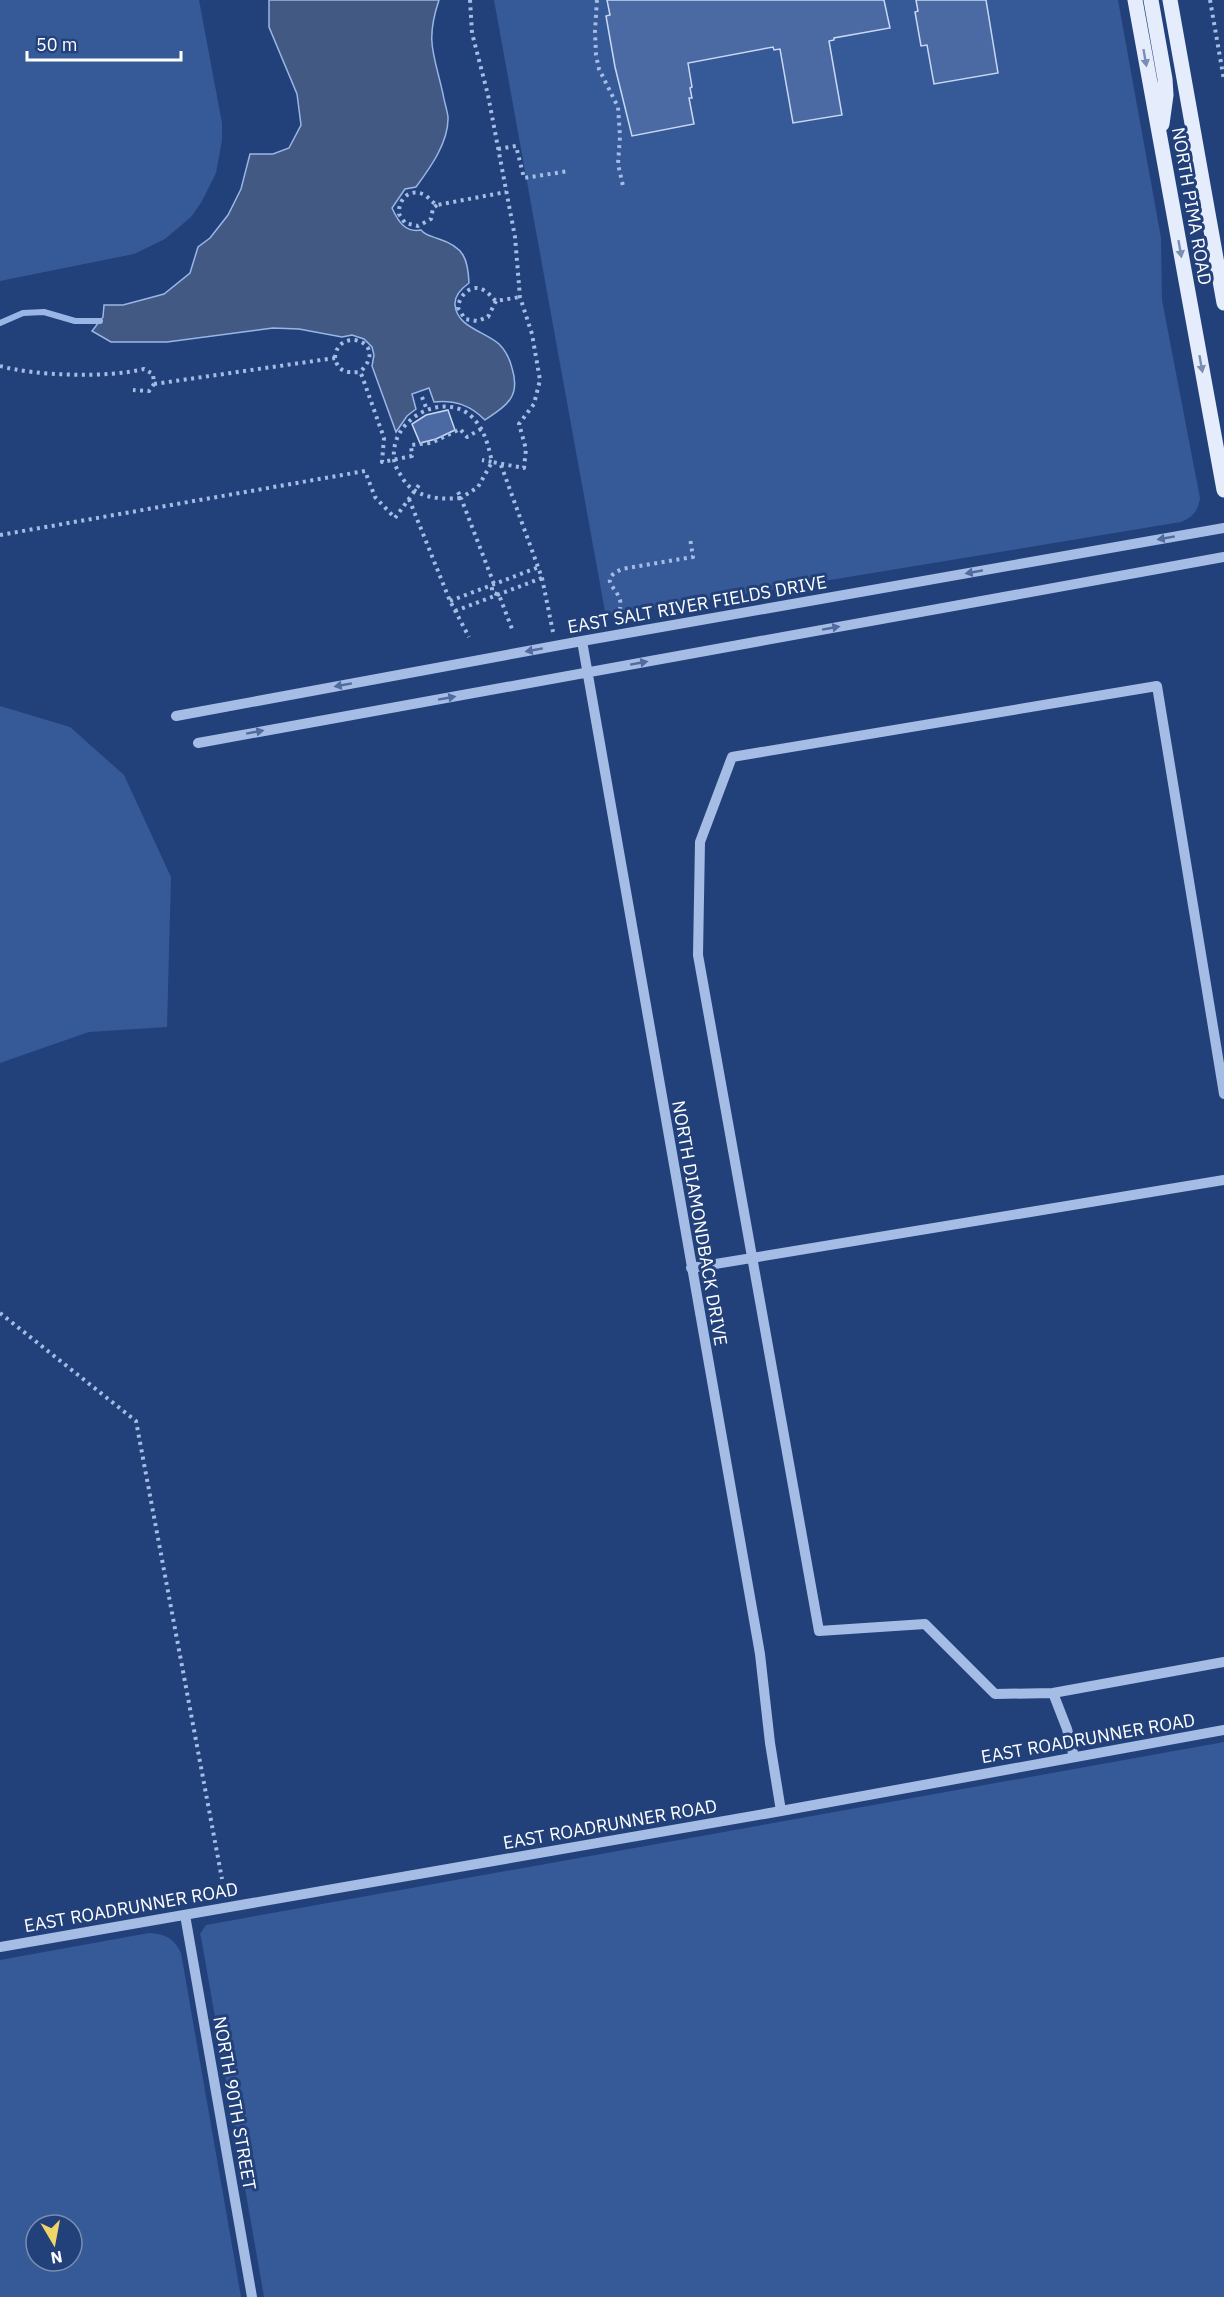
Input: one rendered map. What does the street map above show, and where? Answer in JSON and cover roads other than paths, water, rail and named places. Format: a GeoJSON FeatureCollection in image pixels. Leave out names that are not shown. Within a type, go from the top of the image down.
{"type":"FeatureCollection","features":[{"type":"Feature","properties":{"kind":"main road","name":"NORTH PIMA ROAD"},"geometry":{"type":"LineString","coordinates":[[1135,0],[1224,490]]}},
{"type":"Feature","properties":{"kind":"main road"},"geometry":{"type":"LineString","coordinates":[[1151,0],[1166,95],[1160,139]]}},
{"type":"Feature","properties":{"kind":"main road","name":"NORTH PIMA ROAD"},"geometry":{"type":"LineString","coordinates":[[1170,0],[1224,303]]}},
{"type":"Feature","properties":{"kind":"street","name":"EAST SALT RIVER FIELDS DRIVE"},"geometry":{"type":"LineString","coordinates":[[176,716],[582,641],[1224,528]]}},
{"type":"Feature","properties":{"kind":"street"},"geometry":{"type":"LineString","coordinates":[[198,743],[1224,557]]}},
{"type":"Feature","properties":{"kind":"street","name":"NORTH DIAMONDBACK DRIVE"},"geometry":{"type":"LineString","coordinates":[[582,641],[760,1654],[770,1743],[781,1811]]}},
{"type":"Feature","properties":{"kind":"street"},"geometry":{"type":"LineString","coordinates":[[1224,1094],[1157,686],[732,758],[700,842],[698,955],[819,1631],[925,1624],[995,1694],[1053,1693],[1224,1662]]}},
{"type":"Feature","properties":{"kind":"street"},"geometry":{"type":"LineString","coordinates":[[691,1268],[1224,1180]]}},
{"type":"Feature","properties":{"kind":"street"},"geometry":{"type":"LineString","coordinates":[[1053,1693],[1074,1757]]}},
{"type":"Feature","properties":{"kind":"street","name":"EAST ROADRUNNER ROAD"},"geometry":{"type":"LineString","coordinates":[[0,1947],[781,1811],[1224,1730]]}},
{"type":"Feature","properties":{"kind":"street","name":"NORTH 90TH STREET"},"geometry":{"type":"LineString","coordinates":[[185,1915],[252,2297]]}},
{"type":"Feature","properties":{"kind":"waterway"},"geometry":{"type":"LineString","coordinates":[[0,323],[23,313],[44,312],[75,321],[100,321]]}}]}
